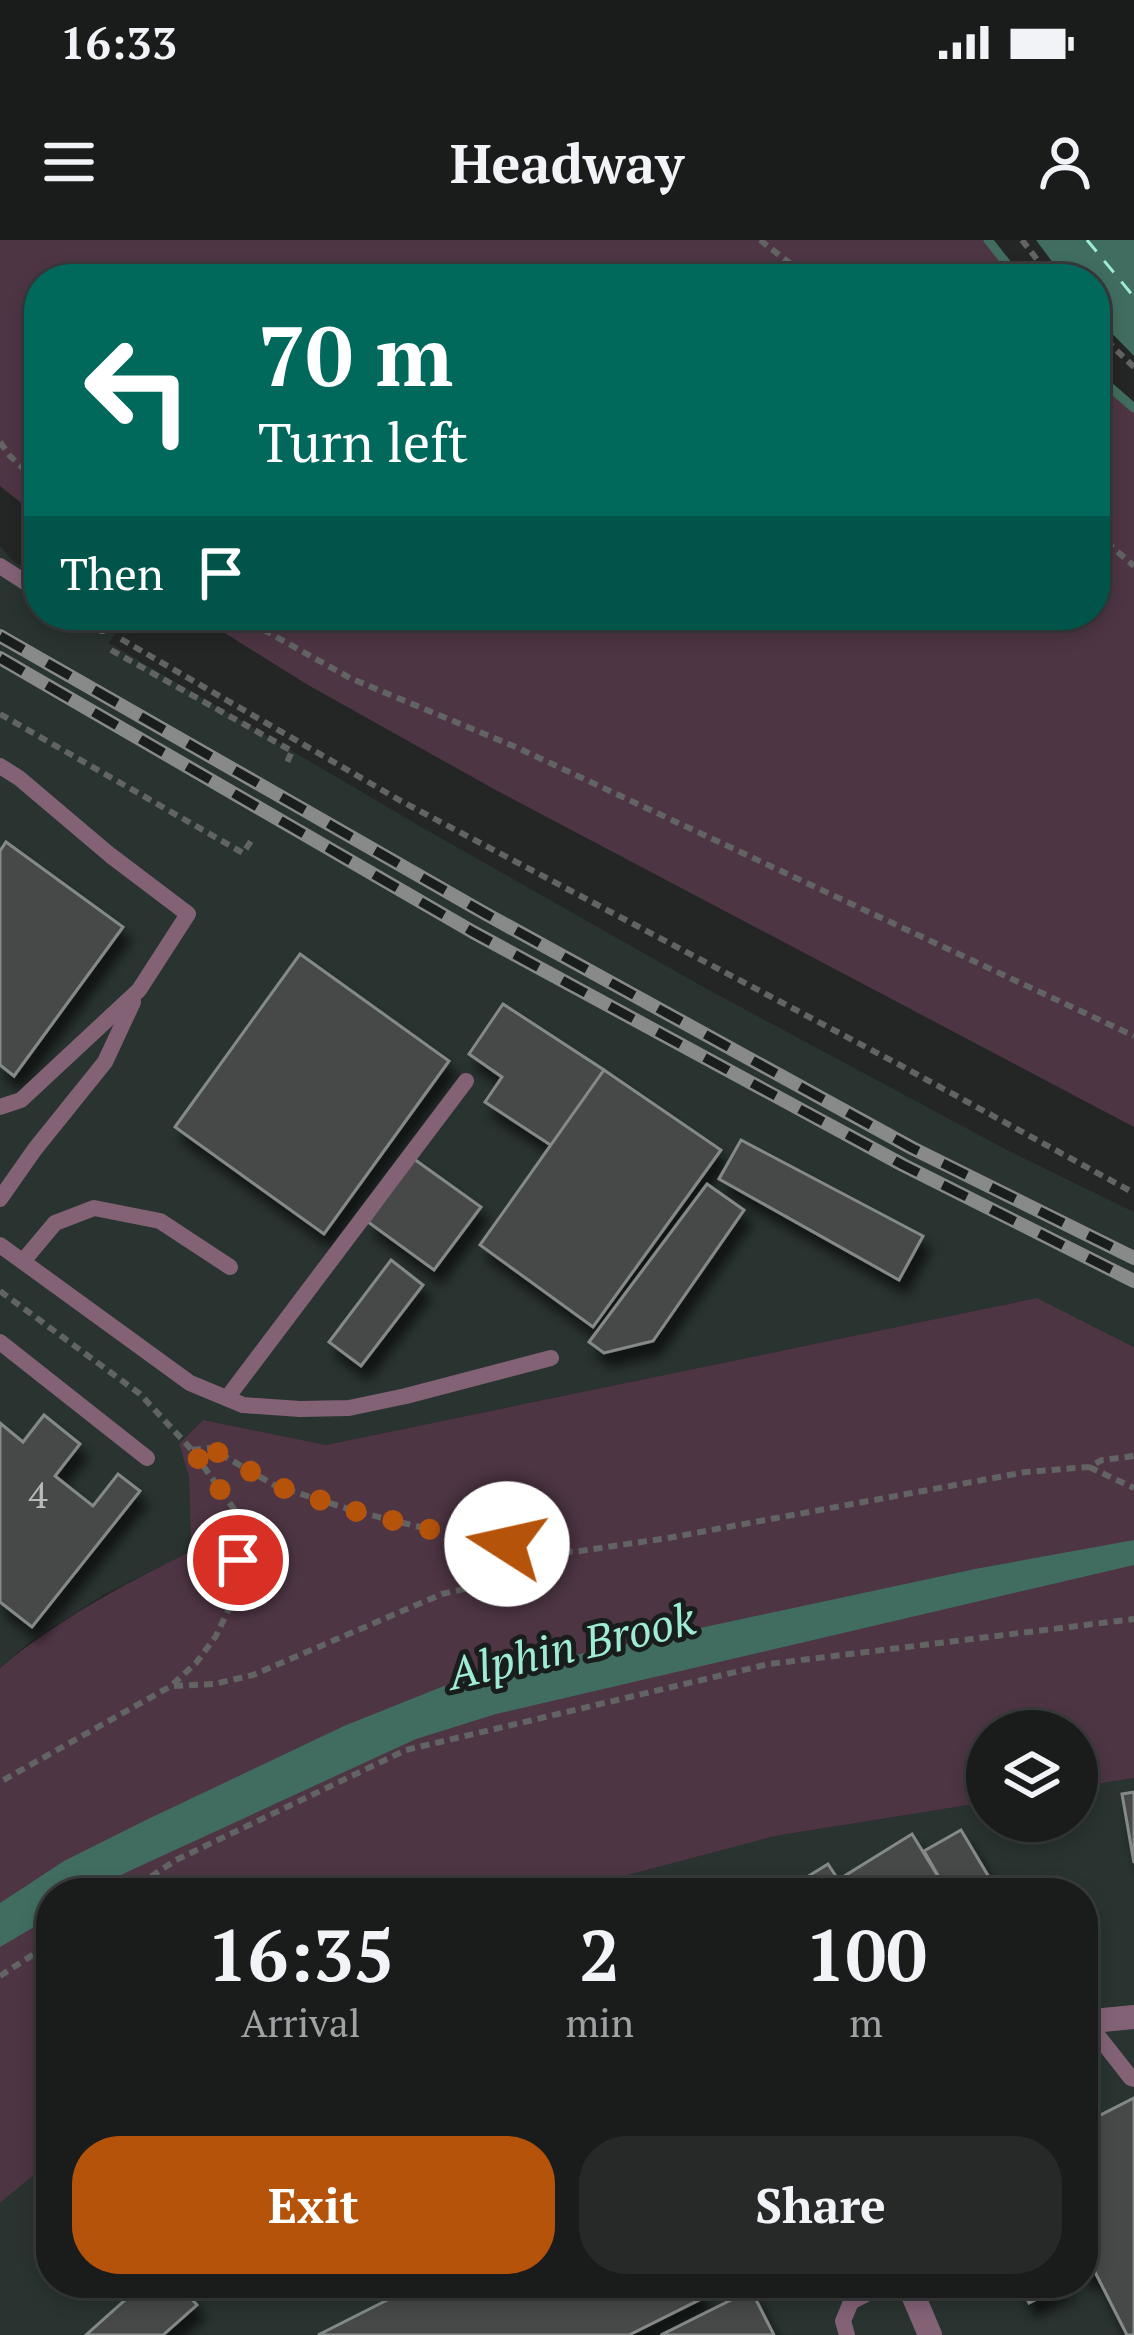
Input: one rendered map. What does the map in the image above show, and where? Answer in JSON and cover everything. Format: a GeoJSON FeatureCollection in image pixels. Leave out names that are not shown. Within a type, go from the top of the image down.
{"type":"FeatureCollection","features":[{"type":"Feature","properties":{"kind":"street"},"geometry":{"type":"LineString","coordinates":[[1098,2021],[1134,2017]]}},
{"type":"Feature","properties":{"kind":"street"},"geometry":{"type":"LineString","coordinates":[[914,2298],[930,2335]]}},
{"type":"Feature","properties":{"kind":"lane"},"geometry":{"type":"LineString","coordinates":[[0,766],[188,914],[139,990],[105,1062],[0,1199]]}},
{"type":"Feature","properties":{"kind":"lane"},"geometry":{"type":"LineString","coordinates":[[0,1107],[21,1100],[139,990]]}},
{"type":"Feature","properties":{"kind":"lane"},"geometry":{"type":"LineString","coordinates":[[227,1398],[466,1081]]}},
{"type":"Feature","properties":{"kind":"lane"},"geometry":{"type":"LineString","coordinates":[[23,1260],[55,1223],[94,1208],[160,1221],[230,1267]]}},
{"type":"Feature","properties":{"kind":"lane"},"geometry":{"type":"LineString","coordinates":[[0,1245],[190,1383],[243,1405],[349,1408],[551,1358]]}},
{"type":"Feature","properties":{"kind":"lane"},"geometry":{"type":"LineString","coordinates":[[0,1342],[147,1458]]}},
{"type":"Feature","properties":{"kind":"lane"},"geometry":{"type":"LineString","coordinates":[[1098,2038],[1134,2079]]}},
{"type":"Feature","properties":{"kind":"lane"},"geometry":{"type":"LineString","coordinates":[[847,2335],[843,2321],[850,2302],[858,2298]]}},
{"type":"Feature","properties":{"kind":"path"},"geometry":{"type":"LineString","coordinates":[[760,240],[791,264]]}},
{"type":"Feature","properties":{"kind":"path"},"geometry":{"type":"LineString","coordinates":[[1022,240],[1040,264]]}},
{"type":"Feature","properties":{"kind":"path"},"geometry":{"type":"LineString","coordinates":[[1110,344],[1134,367]]}},
{"type":"Feature","properties":{"kind":"path"},"geometry":{"type":"LineString","coordinates":[[0,442],[24,469]]}},
{"type":"Feature","properties":{"kind":"path"},"geometry":{"type":"LineString","coordinates":[[1110,545],[1134,566]]}},
{"type":"Feature","properties":{"kind":"path"},"geometry":{"type":"LineString","coordinates":[[101,630],[97,642],[292,751],[285,767]]}},
{"type":"Feature","properties":{"kind":"path"},"geometry":{"type":"LineString","coordinates":[[109,630],[401,801],[1134,1193]]}},
{"type":"Feature","properties":{"kind":"path"},"geometry":{"type":"LineString","coordinates":[[263,630],[350,678],[518,748],[1134,1036]]}},
{"type":"Feature","properties":{"kind":"path"},"geometry":{"type":"LineString","coordinates":[[0,714],[243,853],[253,838]]}},
{"type":"Feature","properties":{"kind":"path"},"geometry":{"type":"LineString","coordinates":[[0,1291],[140,1394],[192,1450],[236,1512],[238,1560],[230,1606],[196,1663],[171,1686],[0,1782]]}},
{"type":"Feature","properties":{"kind":"path"},"geometry":{"type":"LineString","coordinates":[[192,1450],[210,1448],[276,1486],[358,1512],[466,1538],[573,1552]]}},
{"type":"Feature","properties":{"kind":"path"},"geometry":{"type":"LineString","coordinates":[[171,1686],[214,1684],[253,1675],[442,1594],[500,1581],[573,1552],[1134,1456]]}},
{"type":"Feature","properties":{"kind":"path"},"geometry":{"type":"LineString","coordinates":[[1089,1467],[1134,1488]]}},
{"type":"Feature","properties":{"kind":"path"},"geometry":{"type":"LineString","coordinates":[[149,1878],[176,1860],[406,1750],[769,1664],[1134,1619]]}},
{"type":"Feature","properties":{"kind":"path"},"geometry":{"type":"LineString","coordinates":[[0,1976],[36,1952]]}},
{"type":"Feature","properties":{"kind":"shaded area"},"geometry":{"type":"Polygon","coordinates":[[[0,240],[987,240],[1006,264],[24,264],[24,505],[0,486],[0,240]]]}},
{"type":"Feature","properties":{"kind":"shaded area"},"geometry":{"type":"Polygon","coordinates":[[[1036,240],[1134,240],[1134,356],[1110,331],[1110,264],[1054,264],[1036,240]]]}},
{"type":"Feature","properties":{"kind":"shaded area"},"geometry":{"type":"Polygon","coordinates":[[[1110,383],[1134,405],[1134,1127],[492,788],[220,630],[1110,630],[1110,383]]]}},
{"type":"Feature","properties":{"kind":"shaded area"},"geometry":{"type":"Polygon","coordinates":[[[0,546],[24,568],[24,630],[118,630],[109,643],[423,828],[707,989],[1007,1150],[1134,1212],[1134,1347],[1037,1298],[326,1445],[203,1420],[179,1444],[189,1477],[191,1551],[107,1593],[31,1641],[0,1668],[0,546]]]}},
{"type":"Feature","properties":{"kind":"shaded area"},"geometry":{"type":"Polygon","coordinates":[[[1037,1298],[1134,1347],[1134,1778],[1098,1784],[1098,1710],[966,1710],[966,1805],[775,1836],[617,1878],[36,1878],[36,2173],[0,2203],[0,1668],[68,1618],[191,1551],[189,1477],[179,1444],[203,1420],[326,1445],[1037,1298]]]}},
{"type":"Feature","properties":{"kind":"shaded area"},"geometry":{"type":"Polygon","coordinates":[[[1134,1540],[1134,1565],[496,1714],[416,1739],[117,1878],[38,1878],[144,1821],[344,1726],[444,1686],[975,1569],[1134,1540]]]}},
{"type":"Feature","properties":{"kind":"shaded area"},"geometry":{"type":"Polygon","coordinates":[[[1134,1778],[1134,2335],[0,2335],[0,2171],[36,2142],[36,2298],[1098,2298],[1098,1878],[617,1878],[775,1836],[966,1805],[966,1842],[1098,1842],[1098,1784],[1134,1778]]]}},
{"type":"Feature","properties":{"kind":"shaded area"},"geometry":{"type":"Polygon","coordinates":[[[36,1879],[36,1926],[0,1947],[0,1903],[36,1879]]]}},
{"type":"Feature","properties":{"kind":"building"},"geometry":{"type":"Polygon","coordinates":[[[6,842],[123,927],[14,1076],[0,1065],[0,851],[6,842]]]}},
{"type":"Feature","properties":{"kind":"building"},"geometry":{"type":"Polygon","coordinates":[[[300,954],[449,1061],[324,1234],[175,1127],[300,954]]]}},
{"type":"Feature","properties":{"kind":"building"},"geometry":{"type":"Polygon","coordinates":[[[503,1004],[604,1070],[552,1146],[485,1102],[502,1077],[469,1054],[503,1004]]]}},
{"type":"Feature","properties":{"kind":"building"},"geometry":{"type":"Polygon","coordinates":[[[604,1070],[721,1150],[593,1327],[480,1245],[604,1070]]]}},
{"type":"Feature","properties":{"kind":"building"},"geometry":{"type":"Polygon","coordinates":[[[741,1140],[923,1236],[899,1280],[719,1179],[741,1140]]]}},
{"type":"Feature","properties":{"kind":"building"},"geometry":{"type":"Polygon","coordinates":[[[414,1159],[481,1207],[434,1270],[368,1222],[414,1159]]]}},
{"type":"Feature","properties":{"kind":"building"},"geometry":{"type":"Polygon","coordinates":[[[707,1184],[744,1210],[653,1341],[604,1353],[589,1342],[707,1184]]]}},
{"type":"Feature","properties":{"kind":"building"},"geometry":{"type":"Polygon","coordinates":[[[391,1260],[423,1285],[361,1366],[329,1342],[391,1260]]]}},
{"type":"Feature","properties":{"kind":"building"},"geometry":{"type":"Polygon","coordinates":[[[44,1415],[80,1444],[55,1476],[93,1506],[118,1474],[140,1491],[32,1627],[0,1602],[0,1423],[23,1442],[44,1415]]]}},
{"type":"Feature","properties":{"kind":"building"},"geometry":{"type":"Polygon","coordinates":[[[1134,1792],[1134,1863],[1122,1794],[1134,1792]]]}},
{"type":"Feature","properties":{"kind":"building"},"geometry":{"type":"Polygon","coordinates":[[[961,1830],[989,1878],[939,1878],[924,1851],[961,1830]]]}},
{"type":"Feature","properties":{"kind":"building"},"geometry":{"type":"Polygon","coordinates":[[[912,1834],[939,1878],[841,1878],[912,1834]]]}},
{"type":"Feature","properties":{"kind":"building"},"geometry":{"type":"Polygon","coordinates":[[[828,1864],[837,1878],[805,1878],[828,1864]]]}},
{"type":"Feature","properties":{"kind":"building"},"geometry":{"type":"Polygon","coordinates":[[[1134,2098],[1134,2335],[1127,2335],[1098,2278],[1098,2116],[1134,2098]]]}},
{"type":"Feature","properties":{"kind":"building"},"geometry":{"type":"Polygon","coordinates":[[[127,2298],[191,2298],[197,2305],[163,2335],[86,2335],[127,2298]]]}},
{"type":"Feature","properties":{"kind":"building"},"geometry":{"type":"Polygon","coordinates":[[[391,2298],[703,2298],[629,2335],[318,2335],[391,2298]]]}},
{"type":"Feature","properties":{"kind":"building"},"geometry":{"type":"Polygon","coordinates":[[[735,2298],[755,2298],[774,2335],[661,2335],[735,2298]]]}},
{"type":"Feature","properties":{"kind":"waterway"},"geometry":{"type":"LineString","coordinates":[[988,240],[1007,264]]}},
{"type":"Feature","properties":{"kind":"waterway"},"geometry":{"type":"LineString","coordinates":[[1110,387],[1134,408]]}},
{"type":"Feature","properties":{"kind":"ferry route"},"geometry":{"type":"LineString","coordinates":[[1087,240],[1107,264]]}},
{"type":"Feature","properties":{"kind":"ferry route"},"geometry":{"type":"LineString","coordinates":[[1110,268],[1134,297]]}},
{"type":"Feature","properties":{"kind":"railway"},"geometry":{"type":"LineString","coordinates":[[0,636],[486,914],[912,1148],[1134,1258]]}},
{"type":"Feature","properties":{"kind":"railway"},"geometry":{"type":"LineString","coordinates":[[0,658],[473,932],[903,1165],[1134,1281]]}},
{"type":"Feature","properties":{"kind":"route"},"geometry":{"type":"LineString","coordinates":[[238,1560],[236,1512],[192,1450],[210,1448],[276,1486],[358,1512],[507,1544]]}},
{"type":"Feature","properties":{"kind":"water label","name":"Alphin Brook"},"geometry":{"type":"Point","coordinates":[571,1645]}}]}
